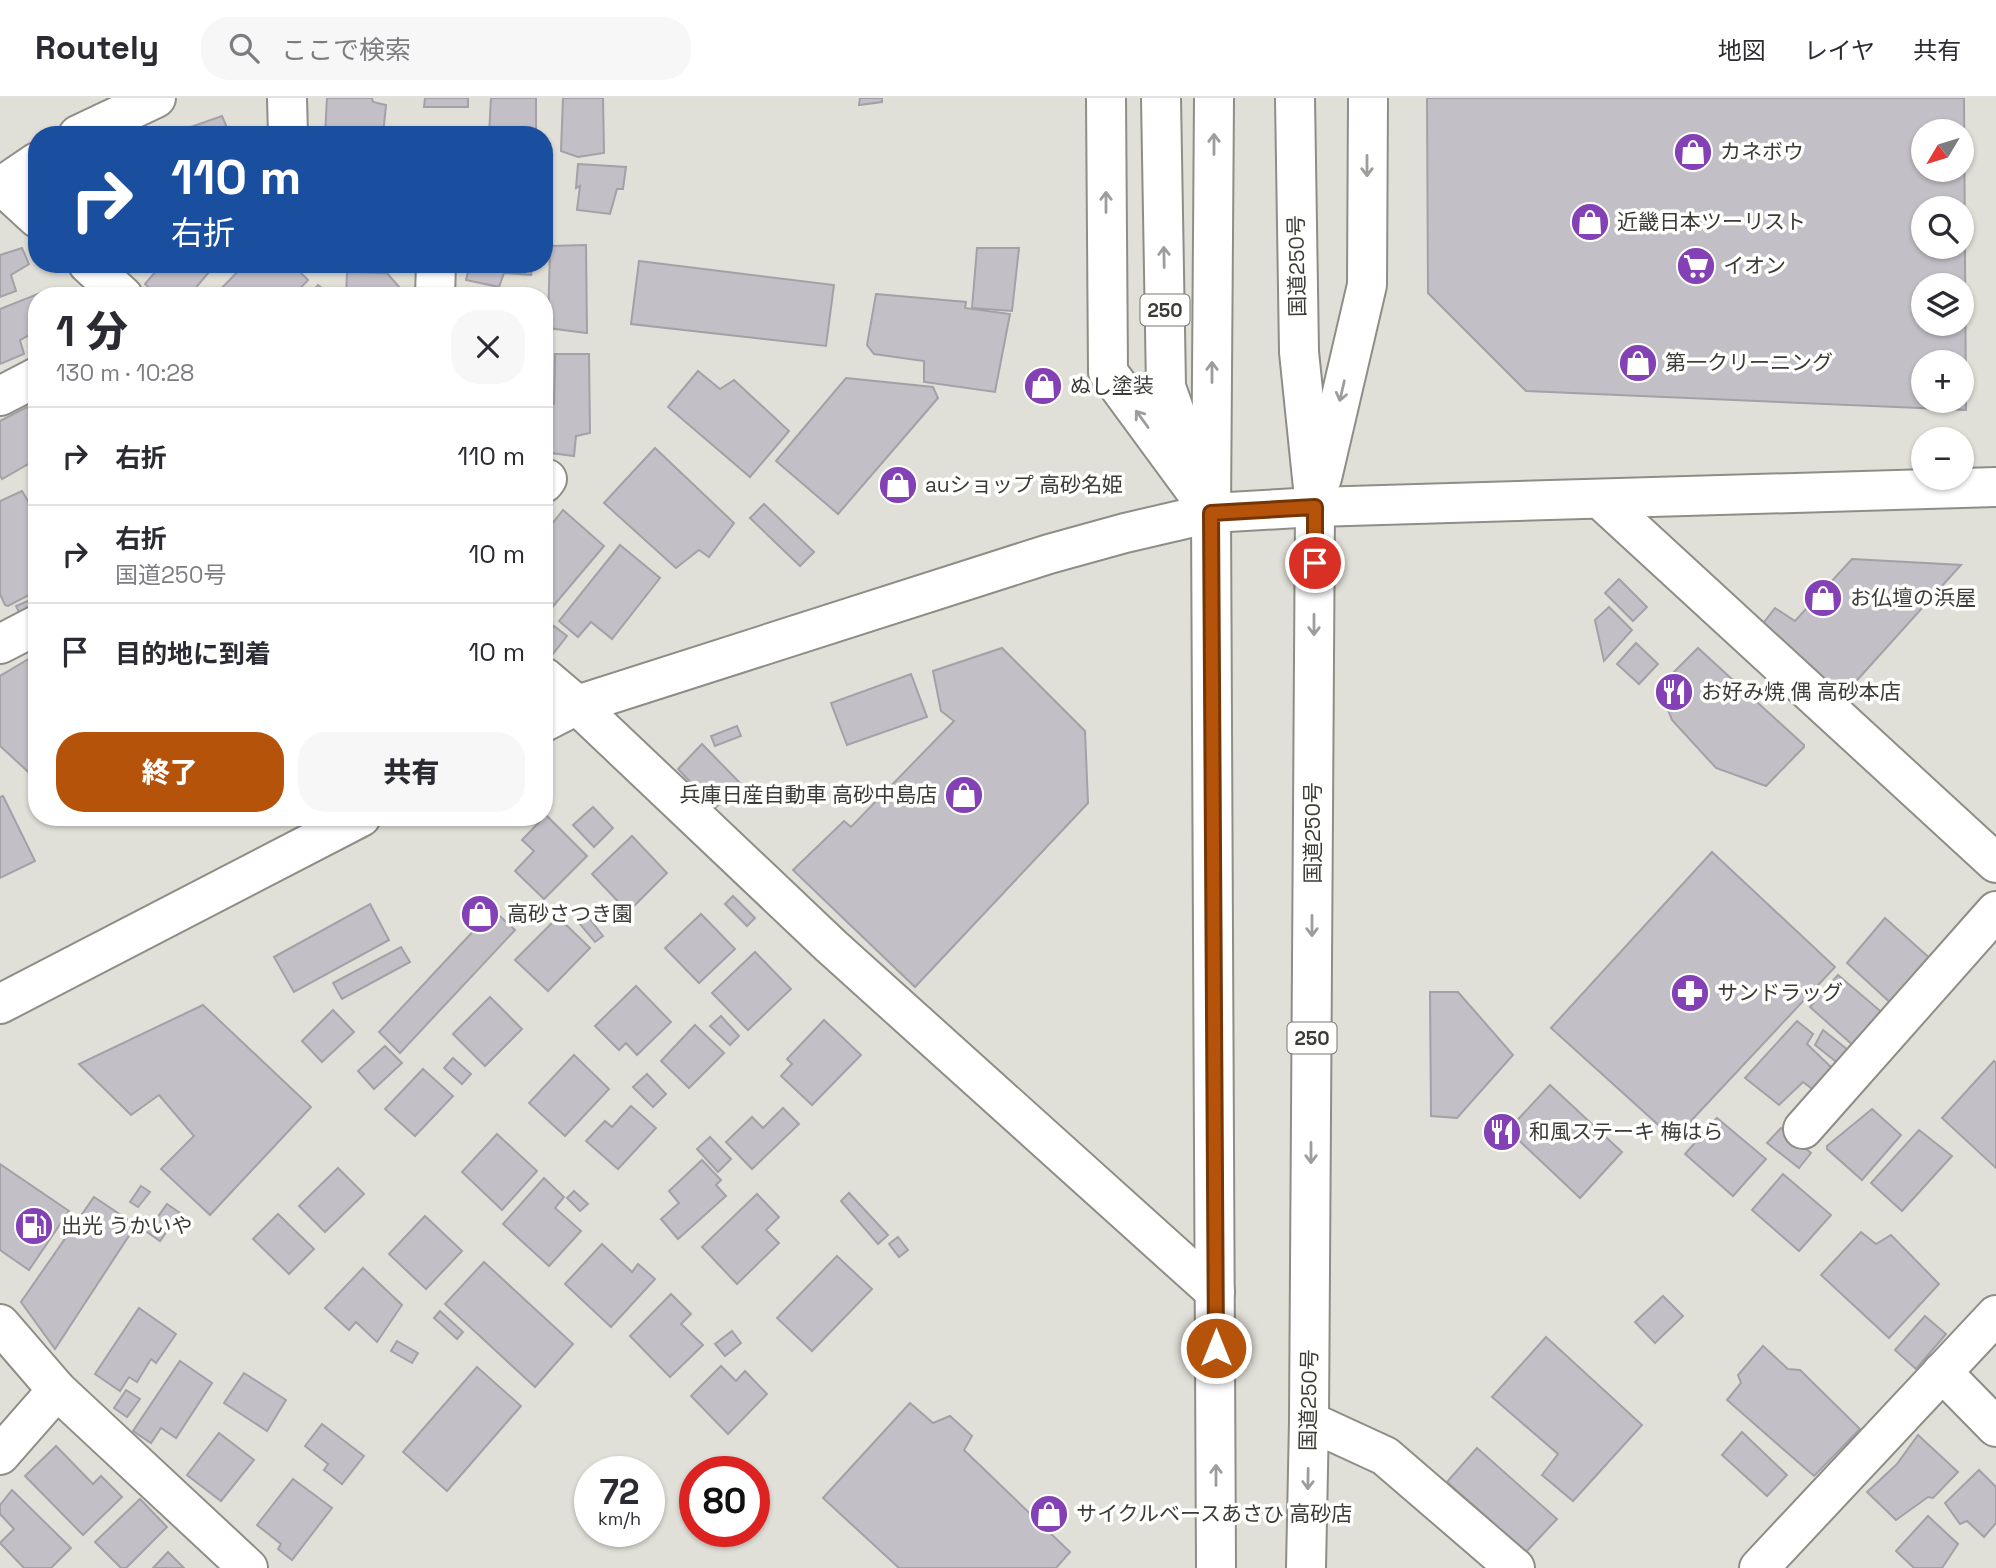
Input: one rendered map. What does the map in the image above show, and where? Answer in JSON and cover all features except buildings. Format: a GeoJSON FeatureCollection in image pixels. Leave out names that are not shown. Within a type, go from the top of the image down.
{"type":"FeatureCollection","features":[{"type":"Feature","properties":{"kind":"main road"},"geometry":{"type":"LineString","coordinates":[[97,126],[156,98]]}},
{"type":"Feature","properties":{"kind":"main road"},"geometry":{"type":"LineString","coordinates":[[287,98],[288,126]]}},
{"type":"Feature","properties":{"kind":"main road"},"geometry":{"type":"LineString","coordinates":[[1106,98],[1108,372],[1211,513]]}},
{"type":"Feature","properties":{"kind":"main road","name":"250"},"geometry":{"type":"LineString","coordinates":[[1161,98],[1166,387],[1211,513]]}},
{"type":"Feature","properties":{"kind":"main road","name":"250"},"geometry":{"type":"LineString","coordinates":[[1214,98],[1211,513],[1216,1568]]}},
{"type":"Feature","properties":{"kind":"main road","name":"国道250号"},"geometry":{"type":"LineString","coordinates":[[1295,98],[1299,352],[1315,507],[1306,1568]]}},
{"type":"Feature","properties":{"kind":"main road","name":"250"},"geometry":{"type":"LineString","coordinates":[[1315,507],[1367,285],[1368,98]]}},
{"type":"Feature","properties":{"kind":"main road"},"geometry":{"type":"LineString","coordinates":[[28,168],[1,186],[28,210]]}},
{"type":"Feature","properties":{"kind":"main road"},"geometry":{"type":"LineString","coordinates":[[98,273],[113,287]]}},
{"type":"Feature","properties":{"kind":"main road"},"geometry":{"type":"LineString","coordinates":[[0,396],[28,382]]}},
{"type":"Feature","properties":{"kind":"main road"},"geometry":{"type":"LineString","coordinates":[[561,714],[1049,554],[1211,513],[1315,507],[1996,487]]}},
{"type":"Feature","properties":{"kind":"main road"},"geometry":{"type":"LineString","coordinates":[[1600,499],[1996,863]]}},
{"type":"Feature","properties":{"kind":"main road"},"geometry":{"type":"LineString","coordinates":[[0,644],[28,630]]}},
{"type":"Feature","properties":{"kind":"main road"},"geometry":{"type":"LineString","coordinates":[[553,697],[561,714],[831,946],[1215,1292]]}},
{"type":"Feature","properties":{"kind":"main road"},"geometry":{"type":"LineString","coordinates":[[0,1004],[343,826]]}},
{"type":"Feature","properties":{"kind":"main road"},"geometry":{"type":"LineString","coordinates":[[1803,1129],[1996,911]]}},
{"type":"Feature","properties":{"kind":"main road"},"geometry":{"type":"LineString","coordinates":[[1759,1568],[1996,1315]]}},
{"type":"Feature","properties":{"kind":"main road"},"geometry":{"type":"LineString","coordinates":[[0,1324],[57,1390],[248,1568]]}},
{"type":"Feature","properties":{"kind":"main road"},"geometry":{"type":"LineString","coordinates":[[1942,1372],[1996,1427]]}},
{"type":"Feature","properties":{"kind":"main road"},"geometry":{"type":"LineString","coordinates":[[0,1455],[57,1390]]}},
{"type":"Feature","properties":{"kind":"main road"},"geometry":{"type":"LineString","coordinates":[[1309,1421],[1385,1456],[1515,1568]]}},
{"type":"Feature","properties":{"kind":"place","name":"カネボウ"},"geometry":{"type":"Point","coordinates":[1693,152]}},
{"type":"Feature","properties":{"kind":"place","name":"近畿日本ツーリスト"},"geometry":{"type":"Point","coordinates":[1590,222]}},
{"type":"Feature","properties":{"kind":"place","name":"イオン"},"geometry":{"type":"Point","coordinates":[1696,266]}},
{"type":"Feature","properties":{"kind":"place","name":"第一クリーニング"},"geometry":{"type":"Point","coordinates":[1638,363]}},
{"type":"Feature","properties":{"kind":"place","name":"ぬし塗装"},"geometry":{"type":"Point","coordinates":[1043,386]}},
{"type":"Feature","properties":{"kind":"place","name":"auショップ 高砂名姫"},"geometry":{"type":"Point","coordinates":[898,485]}},
{"type":"Feature","properties":{"kind":"place","name":"お仏壇の浜屋"},"geometry":{"type":"Point","coordinates":[1823,598]}},
{"type":"Feature","properties":{"kind":"place","name":"お好み焼 偶 高砂本店"},"geometry":{"type":"Point","coordinates":[1674,692]}},
{"type":"Feature","properties":{"kind":"place","name":"兵庫日産自動車 高砂中島店"},"geometry":{"type":"Point","coordinates":[964,795]}},
{"type":"Feature","properties":{"kind":"place","name":"高砂さつき園"},"geometry":{"type":"Point","coordinates":[480,914]}},
{"type":"Feature","properties":{"kind":"place","name":"サンドラッグ"},"geometry":{"type":"Point","coordinates":[1690,993]}},
{"type":"Feature","properties":{"kind":"place","name":"和風ステーキ 梅はら"},"geometry":{"type":"Point","coordinates":[1502,1132]}},
{"type":"Feature","properties":{"kind":"place","name":"出光 うかいや"},"geometry":{"type":"Point","coordinates":[34,1226]}},
{"type":"Feature","properties":{"kind":"place","name":"サイクルベースあさひ 高砂店"},"geometry":{"type":"Point","coordinates":[1049,1514]}},
{"type":"Feature","properties":{"kind":"route"},"geometry":{"type":"LineString","coordinates":[[1216,1348],[1211,513],[1315,507],[1315,563]]}}]}
